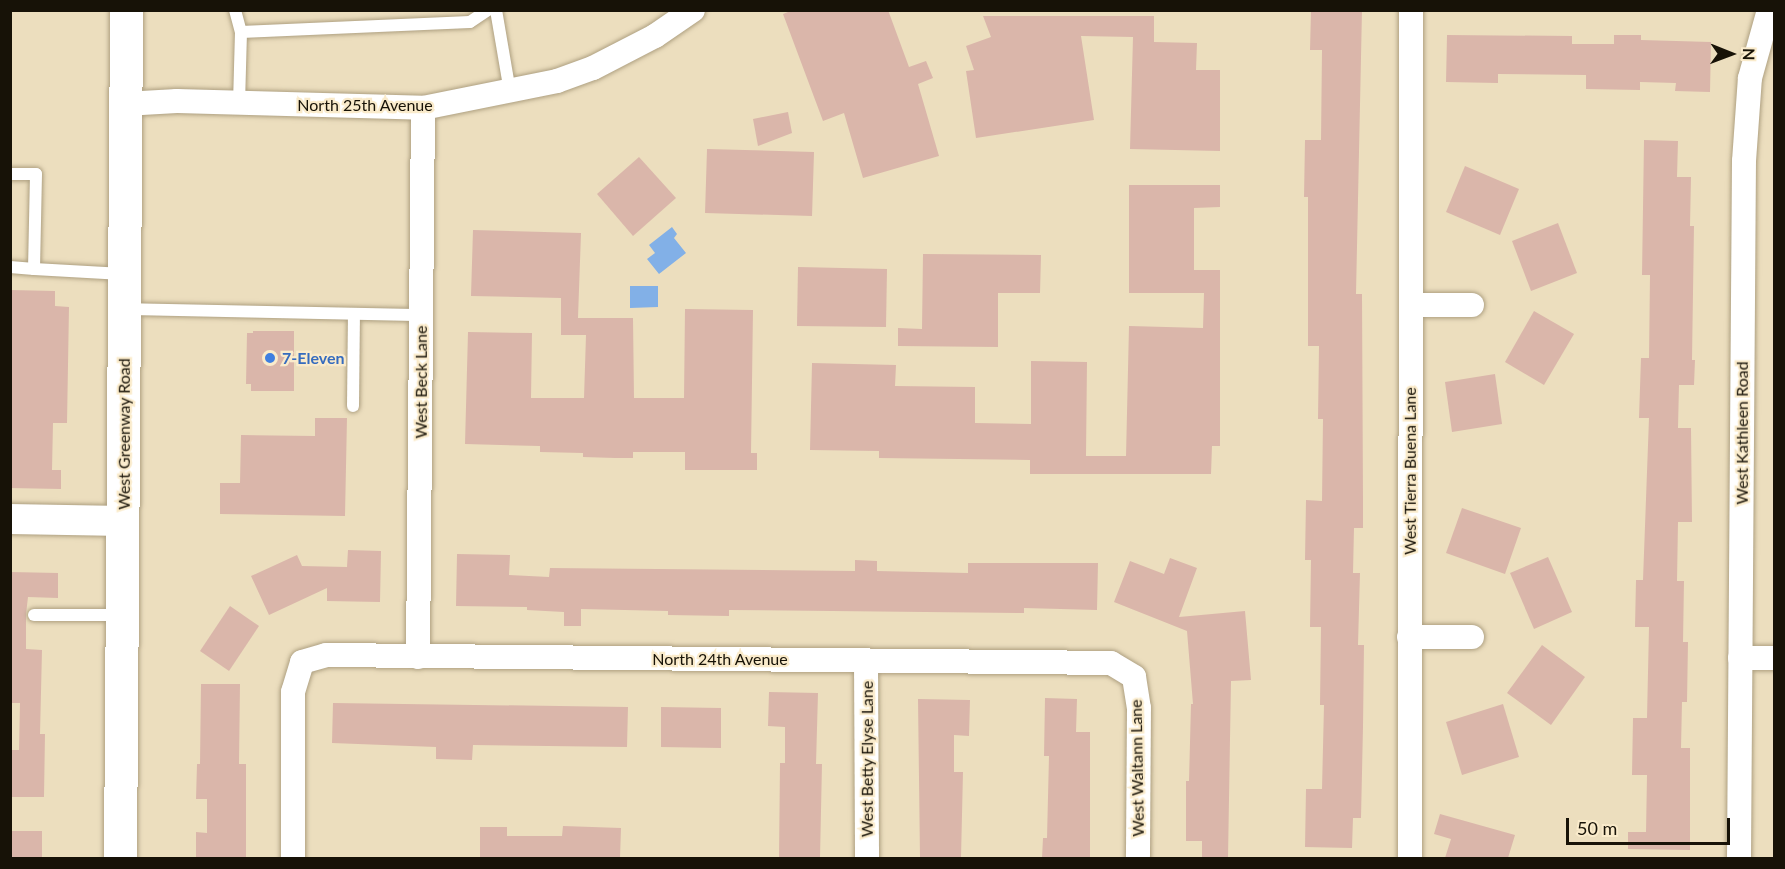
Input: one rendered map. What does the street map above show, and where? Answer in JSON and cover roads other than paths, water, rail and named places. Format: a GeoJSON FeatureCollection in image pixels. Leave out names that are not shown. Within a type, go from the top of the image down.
{"type":"FeatureCollection","features":[{"type":"Feature","properties":{"kind":"main road","name":"West Greenway Road"},"geometry":{"type":"LineString","coordinates":[[120,858],[126,10]]}},
{"type":"Feature","properties":{"kind":"street","name":"North 25th Avenue"},"geometry":{"type":"LineString","coordinates":[[124,104],[177,101],[423,108],[557,81],[593,68],[656,36],[693,10]]}},
{"type":"Feature","properties":{"kind":"street","name":"West Tierra Buena Lane"},"geometry":{"type":"LineString","coordinates":[[1410,858],[1412,10]]}},
{"type":"Feature","properties":{"kind":"street"},"geometry":{"type":"LineString","coordinates":[[1770,10],[1774,12]]}},
{"type":"Feature","properties":{"kind":"street","name":"West Kathleen Road"},"geometry":{"type":"LineString","coordinates":[[1739,858],[1744,161],[1750,78],[1770,10]]}},
{"type":"Feature","properties":{"kind":"street","name":"West Beck Lane"},"geometry":{"type":"LineString","coordinates":[[418,657],[423,108]]}},
{"type":"Feature","properties":{"kind":"street"},"geometry":{"type":"LineString","coordinates":[[1412,305],[1472,305]]}},
{"type":"Feature","properties":{"kind":"street"},"geometry":{"type":"LineString","coordinates":[[10,519],[123,521]]}},
{"type":"Feature","properties":{"kind":"street"},"geometry":{"type":"LineString","coordinates":[[1409,637],[1472,637]]}},
{"type":"Feature","properties":{"kind":"street","name":"North 24th Avenue"},"geometry":{"type":"LineString","coordinates":[[293,858],[293,692],[302,662],[326,655],[1111,663],[1134,677]]}},
{"type":"Feature","properties":{"kind":"street"},"geometry":{"type":"LineString","coordinates":[[1740,658],[1774,658]]}},
{"type":"Feature","properties":{"kind":"street","name":"West Betty Elyse Lane"},"geometry":{"type":"LineString","coordinates":[[866,660],[867,858]]}},
{"type":"Feature","properties":{"kind":"street","name":"West Waltann Lane"},"geometry":{"type":"LineString","coordinates":[[1134,677],[1139,708],[1138,858]]}},
{"type":"Feature","properties":{"kind":"lane"},"geometry":{"type":"LineString","coordinates":[[235,10],[241,33],[238,104]]}},
{"type":"Feature","properties":{"kind":"lane"},"geometry":{"type":"LineString","coordinates":[[241,33],[470,22],[488,10]]}},
{"type":"Feature","properties":{"kind":"lane"},"geometry":{"type":"LineString","coordinates":[[496,10],[510,92]]}},
{"type":"Feature","properties":{"kind":"lane"},"geometry":{"type":"LineString","coordinates":[[10,174],[36,174],[34,269]]}},
{"type":"Feature","properties":{"kind":"lane"},"geometry":{"type":"LineString","coordinates":[[10,267],[124,274]]}},
{"type":"Feature","properties":{"kind":"lane"},"geometry":{"type":"LineString","coordinates":[[124,309],[421,315]]}},
{"type":"Feature","properties":{"kind":"lane"},"geometry":{"type":"LineString","coordinates":[[353,406],[354,314]]}},
{"type":"Feature","properties":{"kind":"lane"},"geometry":{"type":"LineString","coordinates":[[34,615],[123,615]]}},
{"type":"Feature","properties":{"kind":"water"},"geometry":{"type":"Polygon","coordinates":[[[672,227],[677,234],[674,238],[686,253],[659,274],[647,259],[655,253],[649,245],[672,227]]]}},
{"type":"Feature","properties":{"kind":"water"},"geometry":{"type":"Polygon","coordinates":[[[630,286],[658,286],[658,307],[630,308],[630,286]]]}},
{"type":"Feature","properties":{"kind":"place","name":"7-Eleven"},"geometry":{"type":"Point","coordinates":[270,358]}}]}
